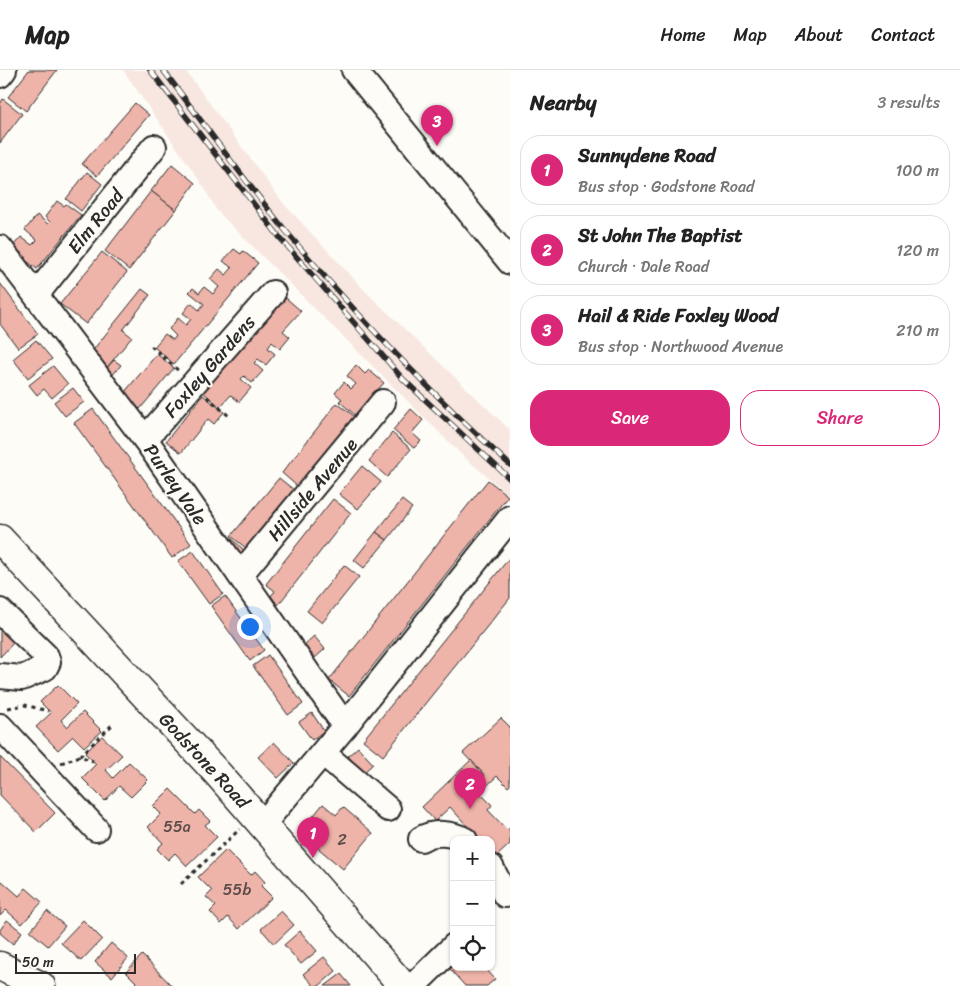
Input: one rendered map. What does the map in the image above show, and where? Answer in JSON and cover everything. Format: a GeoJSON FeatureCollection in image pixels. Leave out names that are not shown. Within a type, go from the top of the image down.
{"type":"FeatureCollection","features":[{"type":"Feature","properties":{"kind":"main road","name":"Godstone Road"},"geometry":{"type":"LineString","coordinates":[[0,539],[263,824],[403,986]]}},
{"type":"Feature","properties":{"kind":"main road"},"geometry":{"type":"LineString","coordinates":[[0,966],[40,986]]}},
{"type":"Feature","properties":{"kind":"street"},"geometry":{"type":"LineString","coordinates":[[0,76],[4,70]]}},
{"type":"Feature","properties":{"kind":"street"},"geometry":{"type":"LineString","coordinates":[[354,70],[510,262]]}},
{"type":"Feature","properties":{"kind":"street","name":"Elm Road"},"geometry":{"type":"LineString","coordinates":[[36,294],[154,147]]}},
{"type":"Feature","properties":{"kind":"street","name":"Purley Vale"},"geometry":{"type":"LineString","coordinates":[[0,248],[145,439],[345,726]]}},
{"type":"Feature","properties":{"kind":"street","name":"Foxley Gardens"},"geometry":{"type":"LineString","coordinates":[[145,439],[273,292]]}},
{"type":"Feature","properties":{"kind":"street","name":"Hillside Avenue"},"geometry":{"type":"LineString","coordinates":[[240,575],[383,402]]}},
{"type":"Feature","properties":{"kind":"street"},"geometry":{"type":"LineString","coordinates":[[263,824],[345,726],[510,518]]}},
{"type":"Feature","properties":{"kind":"street"},"geometry":{"type":"LineString","coordinates":[[0,611],[46,656],[48,662],[45,668],[22,678],[0,676]]}},
{"type":"Feature","properties":{"kind":"street"},"geometry":{"type":"LineString","coordinates":[[0,726],[96,829]]}},
{"type":"Feature","properties":{"kind":"street"},"geometry":{"type":"LineString","coordinates":[[322,753],[388,809]]}},
{"type":"Feature","properties":{"kind":"street"},"geometry":{"type":"LineString","coordinates":[[421,839],[440,834],[456,836]]}},
{"type":"Feature","properties":{"kind":"street"},"geometry":{"type":"LineString","coordinates":[[495,878],[502,898]]}},
{"type":"Feature","properties":{"kind":"street"},"geometry":{"type":"LineString","coordinates":[[414,986],[450,950]]}},
{"type":"Feature","properties":{"kind":"path"},"geometry":{"type":"LineString","coordinates":[[0,710],[25,705],[48,711]]}},
{"type":"Feature","properties":{"kind":"path"},"geometry":{"type":"LineString","coordinates":[[42,771],[80,756],[112,725]]}},
{"type":"Feature","properties":{"kind":"path"},"geometry":{"type":"LineString","coordinates":[[80,756],[93,762]]}},
{"type":"Feature","properties":{"kind":"path"},"geometry":{"type":"LineString","coordinates":[[181,884],[236,833]]}},
{"type":"Feature","properties":{"kind":"shaded area"},"geometry":{"type":"Polygon","coordinates":[[[123,70],[185,70],[283,203],[367,293],[510,430],[510,496],[463,456],[217,211],[204,187],[123,70]]]}},
{"type":"Feature","properties":{"kind":"building"},"geometry":{"type":"Polygon","coordinates":[[[29,70],[57,70],[26,111],[8,97],[29,70]]]}},
{"type":"Feature","properties":{"kind":"building"},"geometry":{"type":"Polygon","coordinates":[[[3,99],[22,114],[0,143],[0,104],[3,99]]]}},
{"type":"Feature","properties":{"kind":"building"},"geometry":{"type":"Polygon","coordinates":[[[135,103],[149,115],[97,176],[82,164],[135,103]]]}},
{"type":"Feature","properties":{"kind":"building"},"geometry":{"type":"Polygon","coordinates":[[[172,164],[195,183],[176,210],[151,191],[172,164]]]}},
{"type":"Feature","properties":{"kind":"building"},"geometry":{"type":"Polygon","coordinates":[[[87,172],[102,184],[81,211],[66,199],[87,172]]]}},
{"type":"Feature","properties":{"kind":"building"},"geometry":{"type":"Polygon","coordinates":[[[151,191],[176,210],[129,270],[105,251],[151,191]]]}},
{"type":"Feature","properties":{"kind":"building"},"geometry":{"type":"Polygon","coordinates":[[[57,201],[64,206],[66,204],[81,215],[37,269],[24,259],[26,257],[13,246],[21,237],[32,245],[37,240],[25,230],[37,215],[48,224],[50,222],[45,217],[57,201]]]}},
{"type":"Feature","properties":{"kind":"building"},"geometry":{"type":"Polygon","coordinates":[[[234,249],[241,254],[243,251],[258,263],[174,364],[154,347],[165,334],[173,340],[176,336],[169,329],[178,318],[186,325],[191,319],[183,313],[191,303],[199,310],[204,304],[189,292],[193,288],[199,293],[204,287],[213,294],[219,287],[210,279],[219,269],[226,275],[232,268],[223,261],[234,249]]]}},
{"type":"Feature","properties":{"kind":"building"},"geometry":{"type":"Polygon","coordinates":[[[102,252],[127,272],[86,324],[60,304],[102,252]]]}},
{"type":"Feature","properties":{"kind":"building"},"geometry":{"type":"Polygon","coordinates":[[[0,283],[38,334],[18,348],[0,324],[0,283]]]}},
{"type":"Feature","properties":{"kind":"building"},"geometry":{"type":"Polygon","coordinates":[[[142,289],[150,295],[123,330],[132,337],[104,371],[98,361],[101,357],[93,350],[142,289]]]}},
{"type":"Feature","properties":{"kind":"building"},"geometry":{"type":"Polygon","coordinates":[[[286,298],[301,311],[283,331],[290,337],[280,349],[272,342],[268,348],[275,354],[266,365],[258,359],[254,363],[263,371],[252,383],[244,376],[241,379],[251,388],[239,402],[231,395],[220,407],[203,392],[286,298]]]}},
{"type":"Feature","properties":{"kind":"building"},"geometry":{"type":"Polygon","coordinates":[[[36,340],[52,359],[28,378],[13,359],[36,340]]]}},
{"type":"Feature","properties":{"kind":"building"},"geometry":{"type":"Polygon","coordinates":[[[157,354],[174,368],[140,409],[123,394],[157,354]]]}},
{"type":"Feature","properties":{"kind":"building"},"geometry":{"type":"Polygon","coordinates":[[[114,360],[121,365],[111,377],[104,371],[114,360]]]}},
{"type":"Feature","properties":{"kind":"building"},"geometry":{"type":"Polygon","coordinates":[[[356,365],[365,374],[369,370],[384,383],[355,415],[339,401],[342,399],[335,393],[344,382],[351,389],[356,384],[347,376],[356,365]]]}},
{"type":"Feature","properties":{"kind":"building"},"geometry":{"type":"Polygon","coordinates":[[[53,366],[68,384],[52,398],[44,389],[37,395],[29,385],[53,366]]]}},
{"type":"Feature","properties":{"kind":"building"},"geometry":{"type":"Polygon","coordinates":[[[73,388],[84,402],[65,416],[54,402],[73,388]]]}},
{"type":"Feature","properties":{"kind":"building"},"geometry":{"type":"Polygon","coordinates":[[[203,395],[224,412],[214,424],[208,419],[181,453],[166,441],[203,395]]]}},
{"type":"Feature","properties":{"kind":"building"},"geometry":{"type":"Polygon","coordinates":[[[337,403],[354,416],[298,487],[282,473],[337,403]]]}},
{"type":"Feature","properties":{"kind":"building"},"geometry":{"type":"Polygon","coordinates":[[[93,409],[191,544],[172,558],[74,423],[93,409]]]}},
{"type":"Feature","properties":{"kind":"building"},"geometry":{"type":"Polygon","coordinates":[[[411,409],[423,420],[412,433],[421,441],[414,448],[393,430],[411,409]]]}},
{"type":"Feature","properties":{"kind":"building"},"geometry":{"type":"Polygon","coordinates":[[[392,433],[411,449],[387,477],[369,461],[392,433]]]}},
{"type":"Feature","properties":{"kind":"building"},"geometry":{"type":"Polygon","coordinates":[[[362,466],[381,482],[358,509],[339,494],[362,466]]]}},
{"type":"Feature","properties":{"kind":"building"},"geometry":{"type":"Polygon","coordinates":[[[279,478],[294,490],[246,548],[231,536],[279,478]]]}},
{"type":"Feature","properties":{"kind":"building"},"geometry":{"type":"Polygon","coordinates":[[[488,480],[508,496],[349,696],[329,680],[488,480]]]}},
{"type":"Feature","properties":{"kind":"building"},"geometry":{"type":"Polygon","coordinates":[[[333,499],[351,513],[278,605],[271,596],[275,591],[266,584],[333,499]]]}},
{"type":"Feature","properties":{"kind":"building"},"geometry":{"type":"Polygon","coordinates":[[[402,500],[412,508],[387,540],[376,532],[402,500]]]}},
{"type":"Feature","properties":{"kind":"building"},"geometry":{"type":"Polygon","coordinates":[[[376,532],[387,540],[364,568],[354,560],[376,532]]]}},
{"type":"Feature","properties":{"kind":"building"},"geometry":{"type":"Polygon","coordinates":[[[230,537],[245,551],[240,556],[228,540],[230,537]]]}},
{"type":"Feature","properties":{"kind":"building"},"geometry":{"type":"Polygon","coordinates":[[[193,551],[223,594],[209,604],[178,561],[193,551]]]}},
{"type":"Feature","properties":{"kind":"building"},"geometry":{"type":"Polygon","coordinates":[[[510,557],[510,598],[383,756],[363,740],[510,557]]]}},
{"type":"Feature","properties":{"kind":"building"},"geometry":{"type":"Polygon","coordinates":[[[344,565],[359,577],[322,623],[307,611],[344,565]]]}},
{"type":"Feature","properties":{"kind":"building"},"geometry":{"type":"Polygon","coordinates":[[[225,596],[264,650],[250,661],[211,606],[225,596]]]}},
{"type":"Feature","properties":{"kind":"building"},"geometry":{"type":"Polygon","coordinates":[[[0,627],[15,641],[0,657],[0,627]]]}},
{"type":"Feature","properties":{"kind":"building"},"geometry":{"type":"Polygon","coordinates":[[[314,636],[325,649],[315,658],[304,645],[314,636]]]}},
{"type":"Feature","properties":{"kind":"building"},"geometry":{"type":"Polygon","coordinates":[[[268,655],[303,704],[288,715],[253,666],[268,655]]]}},
{"type":"Feature","properties":{"kind":"building"},"geometry":{"type":"Polygon","coordinates":[[[58,685],[77,704],[61,720],[67,727],[83,712],[102,731],[84,747],[73,736],[58,750],[36,727],[51,713],[40,702],[58,685]]]}},
{"type":"Feature","properties":{"kind":"building"},"geometry":{"type":"Polygon","coordinates":[[[312,713],[324,731],[312,740],[299,722],[312,713]]]}},
{"type":"Feature","properties":{"kind":"building"},"geometry":{"type":"Polygon","coordinates":[[[501,718],[510,727],[510,785],[508,787],[497,776],[475,797],[469,790],[485,776],[463,753],[501,718]]]}},
{"type":"Feature","properties":{"kind":"building"},"geometry":{"type":"Polygon","coordinates":[[[102,736],[122,755],[106,770],[113,778],[129,762],[148,780],[131,797],[119,786],[105,801],[82,778],[96,764],[85,753],[102,736]]]}},
{"type":"Feature","properties":{"kind":"building"},"geometry":{"type":"Polygon","coordinates":[[[274,742],[294,763],[278,778],[258,757],[274,742]]]}},
{"type":"Feature","properties":{"kind":"building"},"geometry":{"type":"Polygon","coordinates":[[[358,747],[373,764],[363,773],[348,756],[358,747]]]}},
{"type":"Feature","properties":{"kind":"building"},"geometry":{"type":"Polygon","coordinates":[[[0,757],[55,813],[36,832],[0,795],[0,757]]]}},
{"type":"Feature","properties":{"kind":"building"},"geometry":{"type":"Polygon","coordinates":[[[471,760],[485,776],[469,790],[475,797],[480,793],[492,805],[488,810],[507,830],[510,828],[510,844],[496,857],[495,836],[476,836],[450,807],[435,821],[422,807],[471,760]]]}},
{"type":"Feature","properties":{"kind":"building"},"geometry":{"type":"Polygon","coordinates":[[[170,789],[195,814],[199,810],[210,821],[205,825],[217,837],[187,866],[175,853],[168,860],[157,849],[163,843],[148,827],[161,814],[153,806],[170,789]]]}},
{"type":"Feature","properties":{"kind":"building"},"geometry":{"type":"Polygon","coordinates":[[[323,804],[336,815],[343,807],[373,833],[343,869],[312,843],[318,835],[306,825],[323,804]]]}},
{"type":"Feature","properties":{"kind":"building"},"geometry":{"type":"Polygon","coordinates":[[[226,850],[251,875],[255,871],[265,882],[261,886],[272,897],[239,929],[228,917],[221,924],[210,912],[216,906],[206,897],[212,891],[198,877],[226,850]]]}},
{"type":"Feature","properties":{"kind":"building"},"geometry":{"type":"Polygon","coordinates":[[[2,881],[19,896],[26,888],[42,902],[22,924],[6,910],[0,916],[0,884],[2,881]]]}},
{"type":"Feature","properties":{"kind":"building"},"geometry":{"type":"Polygon","coordinates":[[[47,911],[65,926],[48,946],[30,931],[47,911]]]}},
{"type":"Feature","properties":{"kind":"building"},"geometry":{"type":"Polygon","coordinates":[[[281,911],[294,925],[274,944],[261,929],[281,911]]]}},
{"type":"Feature","properties":{"kind":"building"},"geometry":{"type":"Polygon","coordinates":[[[7,920],[22,932],[13,944],[0,933],[7,920]]]}},
{"type":"Feature","properties":{"kind":"building"},"geometry":{"type":"Polygon","coordinates":[[[83,920],[102,939],[81,961],[61,943],[83,920]]]}},
{"type":"Feature","properties":{"kind":"building"},"geometry":{"type":"Polygon","coordinates":[[[300,931],[317,951],[301,964],[284,945],[300,931]]]}},
{"type":"Feature","properties":{"kind":"building"},"geometry":{"type":"Polygon","coordinates":[[[111,943],[128,958],[112,977],[95,962],[111,943]]]}},
{"type":"Feature","properties":{"kind":"building"},"geometry":{"type":"Polygon","coordinates":[[[142,955],[172,986],[140,986],[126,972],[142,955]]]}},
{"type":"Feature","properties":{"kind":"building"},"geometry":{"type":"Polygon","coordinates":[[[324,957],[336,971],[319,986],[314,986],[303,974],[324,957]]]}},
{"type":"Feature","properties":{"kind":"building"},"geometry":{"type":"Polygon","coordinates":[[[452,971],[488,971],[495,979],[487,986],[465,986],[452,971]]]}},
{"type":"Feature","properties":{"kind":"building"},"geometry":{"type":"Polygon","coordinates":[[[341,974],[351,986],[325,986],[341,974]]]}},
{"type":"Feature","properties":{"kind":"railway"},"geometry":{"type":"LineString","coordinates":[[150,70],[281,239],[403,379],[510,479]]}},
{"type":"Feature","properties":{"kind":"railway"},"geometry":{"type":"LineString","coordinates":[[163,70],[257,195],[342,296],[452,411],[510,465]]}},
{"type":"Feature","properties":{"kind":"place","name":"Hail & Ride Foxley Wood"},"geometry":{"type":"Point","coordinates":[437,146]}},
{"type":"Feature","properties":{"kind":"place","name":"St John The Baptist"},"geometry":{"type":"Point","coordinates":[470,809]}},
{"type":"Feature","properties":{"kind":"place","name":"Sunnydene Road"},"geometry":{"type":"Point","coordinates":[313,858]}}]}
